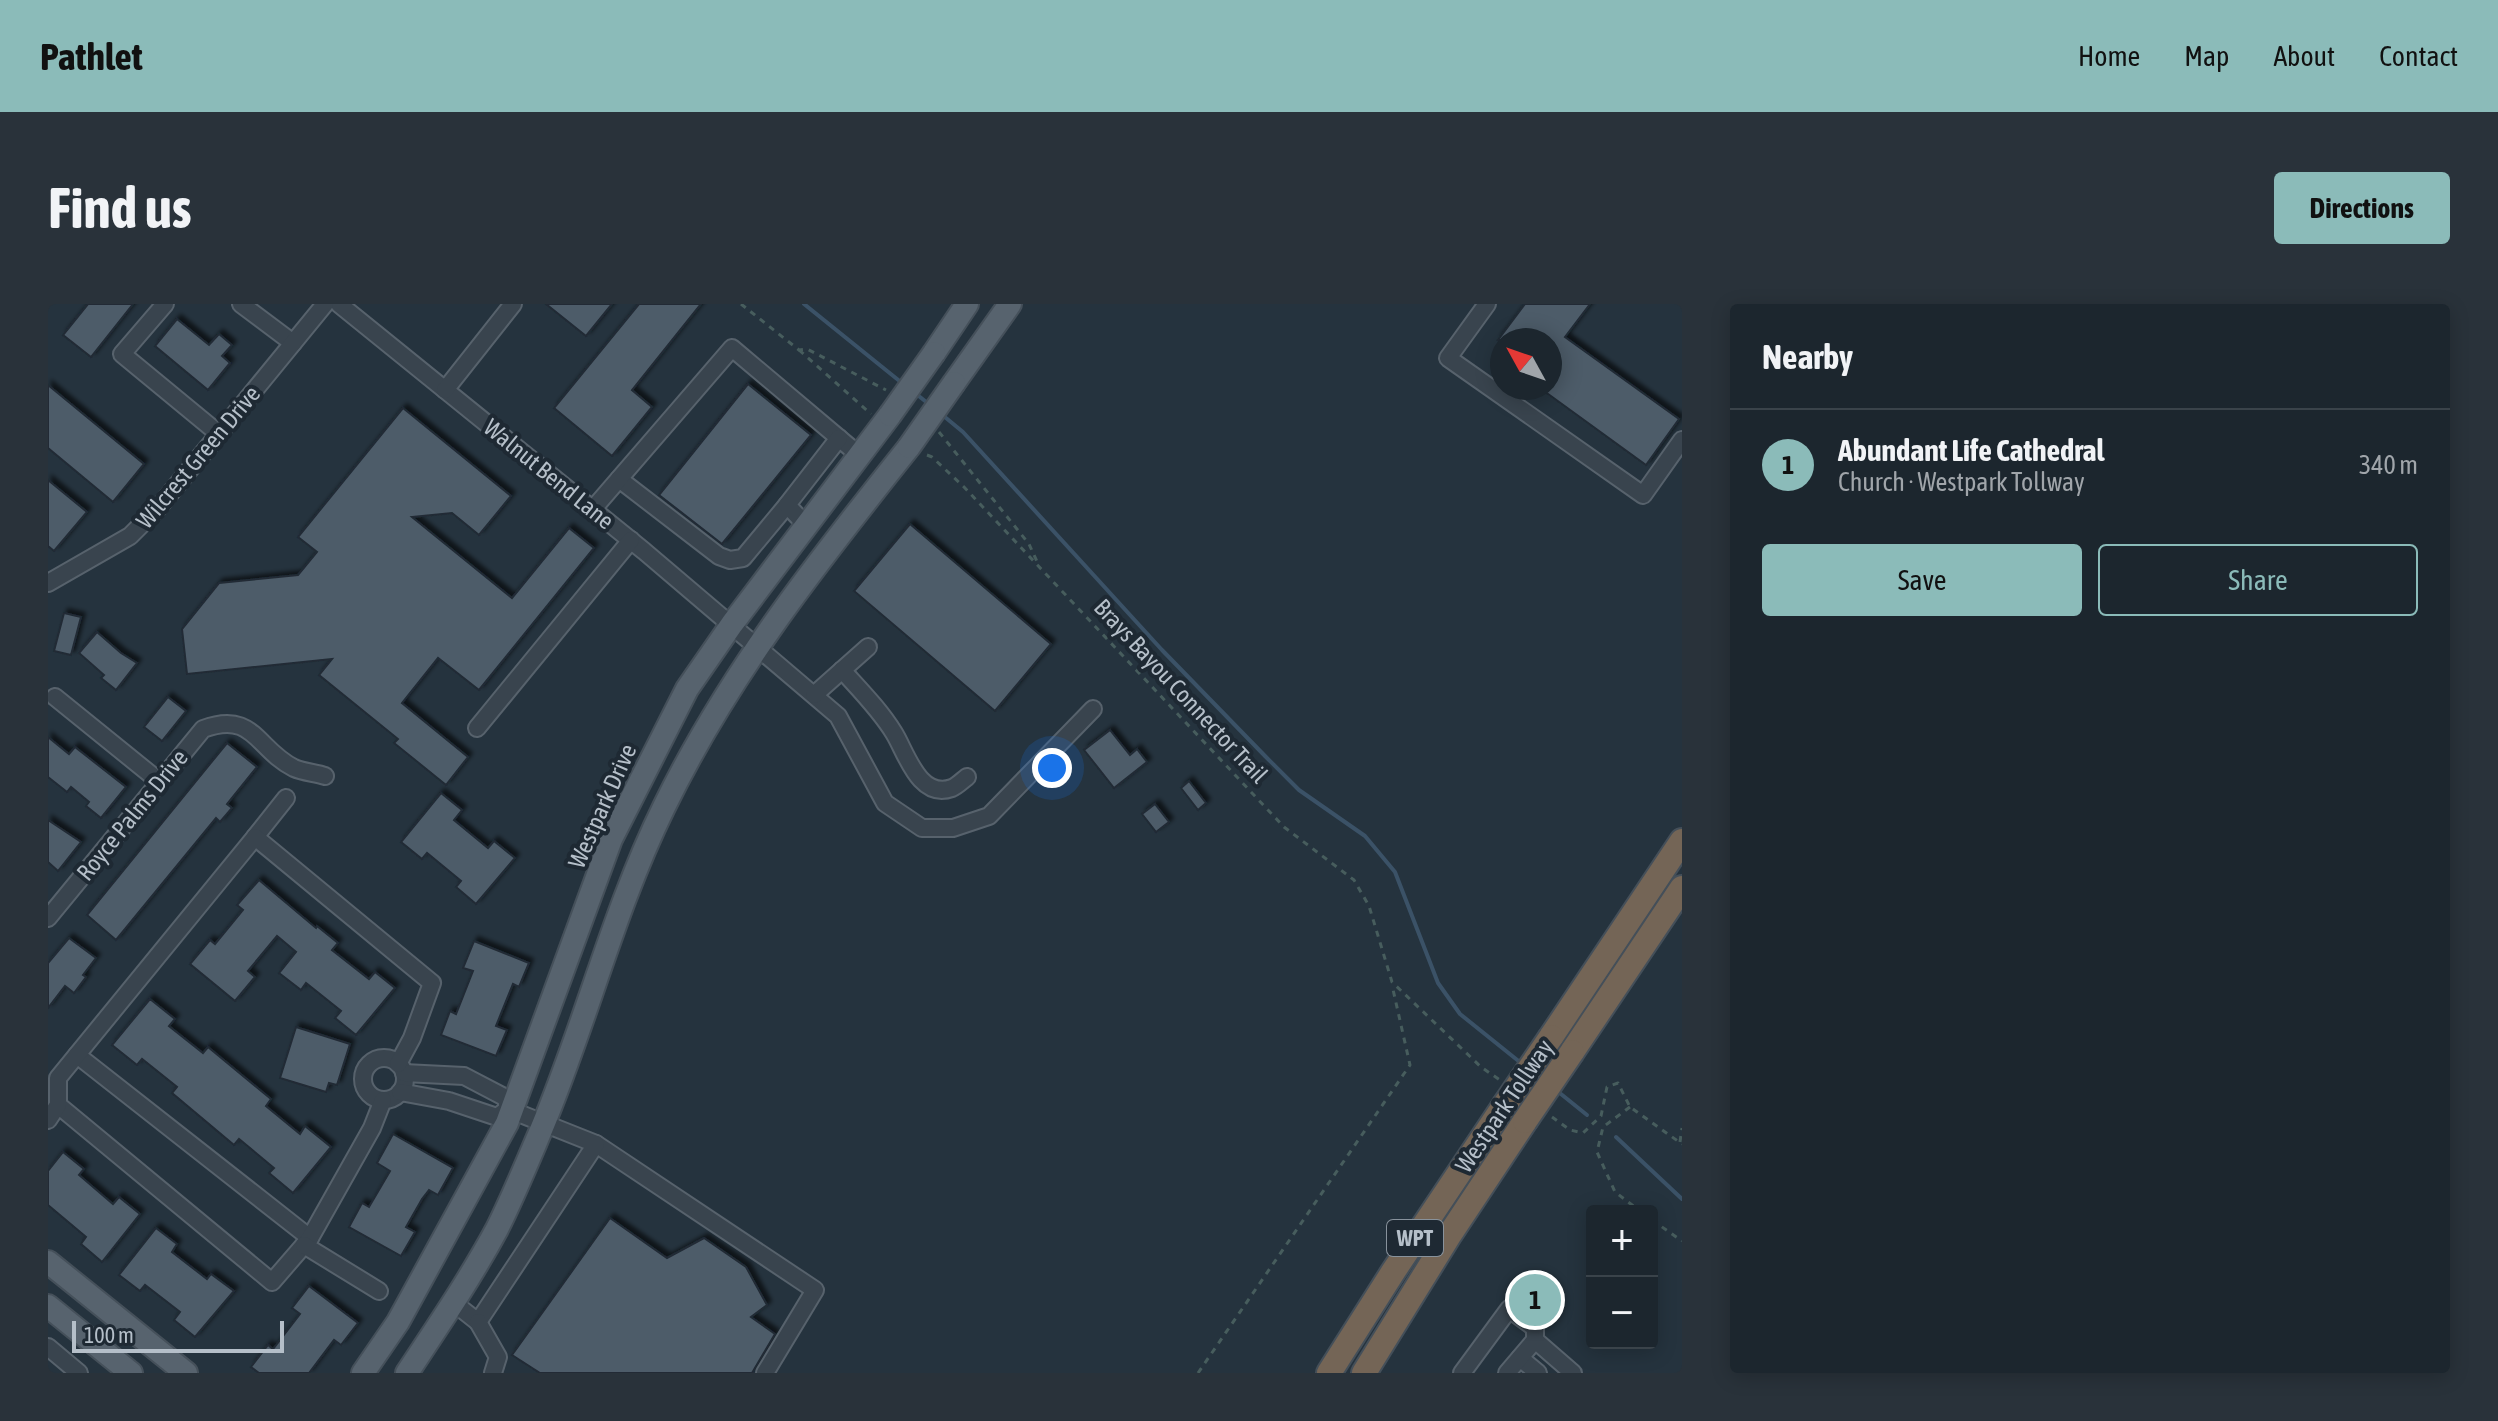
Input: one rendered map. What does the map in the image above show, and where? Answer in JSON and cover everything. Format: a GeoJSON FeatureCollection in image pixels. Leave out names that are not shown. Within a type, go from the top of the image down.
{"type":"FeatureCollection","features":[{"type":"Feature","properties":{"kind":"highway","name":"Westpark Tollway"},"geometry":{"type":"LineString","coordinates":[[1329,1373],[1505,1095],[1551,1037],[1682,841]]}},
{"type":"Feature","properties":{"kind":"highway","name":"Westpark Tollway"},"geometry":{"type":"LineString","coordinates":[[1364,1373],[1450,1234],[1535,1116],[1572,1052],[1681,890]]}},
{"type":"Feature","properties":{"kind":"main road","name":"Westpark Drive"},"geometry":{"type":"LineString","coordinates":[[363,1373],[398,1322],[510,1110],[611,839],[687,689],[732,624],[886,420],[967,304]]}},
{"type":"Feature","properties":{"kind":"main road"},"geometry":{"type":"LineString","coordinates":[[407,1373],[454,1303],[498,1227],[568,1060],[633,875],[665,805],[717,710],[757,645],[909,447],[1010,304]]}},
{"type":"Feature","properties":{"kind":"main road"},"geometry":{"type":"LineString","coordinates":[[634,790],[665,805]]}},
{"type":"Feature","properties":{"kind":"main road"},"geometry":{"type":"LineString","coordinates":[[572,947],[602,958]]}},
{"type":"Feature","properties":{"kind":"main road"},"geometry":{"type":"LineString","coordinates":[[48,1262],[186,1373]]}},
{"type":"Feature","properties":{"kind":"main road"},"geometry":{"type":"LineString","coordinates":[[398,1322],[420,1309],[454,1303]]}},
{"type":"Feature","properties":{"kind":"main road"},"geometry":{"type":"LineString","coordinates":[[48,1306],[131,1373]]}},
{"type":"Feature","properties":{"kind":"street"},"geometry":{"type":"LineString","coordinates":[[165,304],[122,354],[219,434]]}},
{"type":"Feature","properties":{"kind":"street"},"geometry":{"type":"LineString","coordinates":[[241,304],[293,343]]}},
{"type":"Feature","properties":{"kind":"street","name":"Wilcrest Green Drive"},"geometry":{"type":"LineString","coordinates":[[48,583],[130,536],[159,507],[325,304]]}},
{"type":"Feature","properties":{"kind":"street","name":"Walnut Bend Lane"},"geometry":{"type":"LineString","coordinates":[[339,304],[631,540],[838,716],[885,803],[922,828],[953,828],[989,816],[1093,709]]}},
{"type":"Feature","properties":{"kind":"street"},"geometry":{"type":"LineString","coordinates":[[445,390],[513,304]]}},
{"type":"Feature","properties":{"kind":"street"},"geometry":{"type":"LineString","coordinates":[[1487,304],[1448,358],[1643,495],[1682,440]]}},
{"type":"Feature","properties":{"kind":"street"},"geometry":{"type":"LineString","coordinates":[[593,509],[732,348],[859,455]]}},
{"type":"Feature","properties":{"kind":"street"},"geometry":{"type":"LineString","coordinates":[[619,479],[719,556],[730,560],[743,558],[839,438]]}},
{"type":"Feature","properties":{"kind":"street"},"geometry":{"type":"LineString","coordinates":[[787,505],[806,525]]}},
{"type":"Feature","properties":{"kind":"street"},"geometry":{"type":"LineString","coordinates":[[477,728],[631,540]]}},
{"type":"Feature","properties":{"kind":"street"},"geometry":{"type":"LineString","coordinates":[[814,695],[868,647]]}},
{"type":"Feature","properties":{"kind":"street"},"geometry":{"type":"LineString","coordinates":[[842,670],[894,732],[916,775],[937,788],[951,788],[967,777]]}},
{"type":"Feature","properties":{"kind":"street"},"geometry":{"type":"LineString","coordinates":[[55,697],[160,782]]}},
{"type":"Feature","properties":{"kind":"street","name":"Royce Palms Drive"},"geometry":{"type":"LineString","coordinates":[[51,909],[203,729],[223,722],[242,726],[295,768],[325,776]]}},
{"type":"Feature","properties":{"kind":"street"},"geometry":{"type":"LineString","coordinates":[[286,798],[53,1084],[58,1105],[272,1282],[307,1242],[372,1128],[383,1100]]}},
{"type":"Feature","properties":{"kind":"street"},"geometry":{"type":"LineString","coordinates":[[255,837],[432,983],[401,1069],[403,1086],[400,1092],[383,1100],[366,1091],[365,1070],[369,1064],[382,1058],[401,1069],[464,1076],[506,1098],[510,1110]]}},
{"type":"Feature","properties":{"kind":"street"},"geometry":{"type":"LineString","coordinates":[[77,1055],[307,1242],[379,1291]]}},
{"type":"Feature","properties":{"kind":"street"},"geometry":{"type":"LineString","coordinates":[[400,1092],[449,1101],[497,1117],[510,1110],[596,1144],[815,1290],[765,1373]]}},
{"type":"Feature","properties":{"kind":"street"},"geometry":{"type":"LineString","coordinates":[[48,1120],[58,1105]]}},
{"type":"Feature","properties":{"kind":"street"},"geometry":{"type":"LineString","coordinates":[[478,1322],[596,1144]]}},
{"type":"Feature","properties":{"kind":"street"},"geometry":{"type":"LineString","coordinates":[[454,1303],[478,1322],[498,1357],[493,1373]]}},
{"type":"Feature","properties":{"kind":"street"},"geometry":{"type":"LineString","coordinates":[[1462,1373],[1509,1309],[1535,1328],[1535,1340],[1507,1373]]}},
{"type":"Feature","properties":{"kind":"street"},"geometry":{"type":"LineString","coordinates":[[1535,1340],[1573,1373]]}},
{"type":"Feature","properties":{"kind":"street"},"geometry":{"type":"LineString","coordinates":[[48,1347],[79,1373]]}},
{"type":"Feature","properties":{"kind":"street"},"geometry":{"type":"LineString","coordinates":[[1520,1358],[1538,1373]]}},
{"type":"Feature","properties":{"kind":"path"},"geometry":{"type":"LineString","coordinates":[[799,350],[886,420]]}},
{"type":"Feature","properties":{"kind":"path","name":"Brays Bayou Connector Trail"},"geometry":{"type":"LineString","coordinates":[[909,447],[932,457],[964,487],[1284,827],[1354,880],[1369,906],[1392,982],[1410,1065],[1198,1373]]}},
{"type":"Feature","properties":{"kind":"path","name":"Brays Bayou Connector Trail"},"geometry":{"type":"LineString","coordinates":[[1392,982],[1481,1067],[1505,1095]]}},
{"type":"Feature","properties":{"kind":"path"},"geometry":{"type":"LineString","coordinates":[[1535,1116],[1583,1133],[1601,1116],[1607,1087],[1618,1083],[1630,1107],[1681,1143]]}},
{"type":"Feature","properties":{"kind":"path"},"geometry":{"type":"LineString","coordinates":[[1630,1107],[1624,1108],[1603,1127],[1597,1152],[1615,1192],[1632,1205]]}},
{"type":"Feature","properties":{"kind":"path"},"geometry":{"type":"LineString","coordinates":[[1681,1143],[1682,1128]]}},
{"type":"Feature","properties":{"kind":"path"},"geometry":{"type":"LineString","coordinates":[[1658,1224],[1682,1241]]}},
{"type":"Feature","properties":{"kind":"building"},"geometry":{"type":"Polygon","coordinates":[[[88,304],[133,304],[91,357],[63,335],[88,304]]]}},
{"type":"Feature","properties":{"kind":"building"},"geometry":{"type":"Polygon","coordinates":[[[546,304],[612,304],[586,336],[546,304]]]}},
{"type":"Feature","properties":{"kind":"building"},"geometry":{"type":"Polygon","coordinates":[[[639,304],[701,304],[632,390],[652,407],[612,456],[554,408],[639,304]]]}},
{"type":"Feature","properties":{"kind":"building"},"geometry":{"type":"Polygon","coordinates":[[[1525,304],[1590,304],[1565,337],[1679,419],[1646,465],[1556,400],[1562,400],[1562,328],[1507,328],[1525,304]]]}},
{"type":"Feature","properties":{"kind":"building"},"geometry":{"type":"Polygon","coordinates":[[[177,319],[209,345],[219,334],[232,345],[222,356],[230,363],[208,390],[155,346],[177,319]]]}},
{"type":"Feature","properties":{"kind":"building"},"geometry":{"type":"Polygon","coordinates":[[[748,384],[811,435],[722,544],[659,495],[748,384]]]}},
{"type":"Feature","properties":{"kind":"building"},"geometry":{"type":"Polygon","coordinates":[[[48,385],[144,464],[113,502],[48,448],[48,385]]]}},
{"type":"Feature","properties":{"kind":"building"},"geometry":{"type":"Polygon","coordinates":[[[403,408],[511,496],[479,535],[452,513],[412,517],[512,598],[569,528],[594,548],[479,690],[438,658],[402,703],[468,757],[446,785],[394,743],[398,739],[319,675],[332,659],[187,674],[182,629],[219,583],[298,575],[317,552],[298,537],[403,408]]]}},
{"type":"Feature","properties":{"kind":"building"},"geometry":{"type":"Polygon","coordinates":[[[48,480],[87,512],[54,551],[48,546],[48,480]]]}},
{"type":"Feature","properties":{"kind":"building"},"geometry":{"type":"Polygon","coordinates":[[[910,524],[1051,644],[995,711],[854,591],[910,524]]]}},
{"type":"Feature","properties":{"kind":"building"},"geometry":{"type":"Polygon","coordinates":[[[64,613],[81,617],[71,655],[54,651],[64,613]]]}},
{"type":"Feature","properties":{"kind":"building"},"geometry":{"type":"Polygon","coordinates":[[[97,632],[137,663],[116,690],[79,653],[97,632]]]}},
{"type":"Feature","properties":{"kind":"building"},"geometry":{"type":"Polygon","coordinates":[[[168,697],[186,711],[162,741],[144,727],[168,697]]]}},
{"type":"Feature","properties":{"kind":"building"},"geometry":{"type":"Polygon","coordinates":[[[1110,730],[1130,755],[1137,749],[1147,762],[1114,788],[1084,750],[1110,730]]]}},
{"type":"Feature","properties":{"kind":"building"},"geometry":{"type":"Polygon","coordinates":[[[48,737],[69,754],[75,747],[126,787],[101,818],[86,806],[89,802],[71,787],[67,792],[48,777],[48,737]]]}},
{"type":"Feature","properties":{"kind":"building"},"geometry":{"type":"Polygon","coordinates":[[[227,743],[257,767],[227,804],[232,808],[220,822],[216,818],[116,940],[87,915],[227,743]]]}},
{"type":"Feature","properties":{"kind":"building"},"geometry":{"type":"Polygon","coordinates":[[[1189,781],[1206,803],[1198,810],[1181,788],[1189,781]]]}},
{"type":"Feature","properties":{"kind":"building"},"geometry":{"type":"Polygon","coordinates":[[[441,793],[462,810],[454,820],[488,848],[494,841],[515,858],[476,904],[456,887],[461,881],[427,853],[422,859],[401,842],[441,793]]]}},
{"type":"Feature","properties":{"kind":"building"},"geometry":{"type":"Polygon","coordinates":[[[1155,804],[1169,822],[1156,832],[1142,814],[1155,804]]]}},
{"type":"Feature","properties":{"kind":"building"},"geometry":{"type":"Polygon","coordinates":[[[48,820],[81,842],[58,871],[48,862],[48,820]]]}},
{"type":"Feature","properties":{"kind":"building"},"geometry":{"type":"Polygon","coordinates":[[[259,880],[338,943],[332,950],[369,979],[375,972],[395,988],[356,1035],[335,1018],[341,1011],[306,983],[301,990],[279,973],[296,952],[277,936],[248,971],[255,977],[235,1001],[190,964],[210,940],[215,944],[243,910],[237,905],[259,880]]]}},
{"type":"Feature","properties":{"kind":"building"},"geometry":{"type":"Polygon","coordinates":[[[69,938],[96,958],[74,993],[65,986],[48,1008],[48,963],[69,938]]]}},
{"type":"Feature","properties":{"kind":"building"},"geometry":{"type":"Polygon","coordinates":[[[474,941],[529,963],[519,987],[513,984],[496,1026],[507,1030],[496,1056],[441,1035],[450,1011],[456,1014],[473,971],[463,968],[474,941]]]}},
{"type":"Feature","properties":{"kind":"building"},"geometry":{"type":"Polygon","coordinates":[[[150,999],[175,1019],[169,1026],[203,1053],[208,1047],[271,1099],[266,1106],[300,1134],[305,1126],[331,1147],[293,1193],[269,1173],[274,1168],[239,1139],[234,1145],[172,1093],[177,1087],[142,1059],[137,1065],[112,1045],[150,999]]]}},
{"type":"Feature","properties":{"kind":"building"},"geometry":{"type":"Polygon","coordinates":[[[296,1027],[350,1044],[337,1085],[329,1083],[326,1092],[280,1078],[296,1027]]]}},
{"type":"Feature","properties":{"kind":"building"},"geometry":{"type":"Polygon","coordinates":[[[393,1134],[453,1168],[438,1195],[429,1190],[422,1199],[406,1227],[415,1232],[401,1256],[349,1227],[362,1203],[369,1207],[390,1171],[377,1163],[393,1134]]]}},
{"type":"Feature","properties":{"kind":"building"},"geometry":{"type":"Polygon","coordinates":[[[63,1152],[84,1169],[79,1175],[113,1204],[119,1197],[140,1214],[102,1262],[81,1244],[86,1237],[48,1205],[48,1171],[63,1152]]]}},
{"type":"Feature","properties":{"kind":"building"},"geometry":{"type":"Polygon","coordinates":[[[610,1218],[667,1258],[704,1238],[746,1267],[767,1305],[751,1317],[775,1334],[752,1373],[540,1373],[512,1355],[610,1218]]]}},
{"type":"Feature","properties":{"kind":"building"},"geometry":{"type":"Polygon","coordinates":[[[156,1228],[177,1244],[172,1252],[207,1279],[211,1274],[234,1291],[195,1337],[174,1320],[180,1312],[145,1285],[140,1291],[119,1275],[156,1228]]]}},
{"type":"Feature","properties":{"kind":"building"},"geometry":{"type":"Polygon","coordinates":[[[309,1286],[358,1323],[341,1345],[334,1340],[309,1373],[259,1373],[251,1367],[268,1345],[273,1349],[300,1314],[292,1308],[309,1286]]]}},
{"type":"Feature","properties":{"kind":"waterway"},"geometry":{"type":"LineString","coordinates":[[804,304],[902,383]]}},
{"type":"Feature","properties":{"kind":"waterway"},"geometry":{"type":"LineString","coordinates":[[915,393],[930,405]]}},
{"type":"Feature","properties":{"kind":"waterway"},"geometry":{"type":"LineString","coordinates":[[940,413],[963,432],[1162,650],[1299,790],[1365,836],[1395,872],[1438,983],[1460,1014],[1521,1063]]}},
{"type":"Feature","properties":{"kind":"waterway"},"geometry":{"type":"LineString","coordinates":[[1556,1090],[1587,1115]]}},
{"type":"Feature","properties":{"kind":"waterway"},"geometry":{"type":"LineString","coordinates":[[1616,1137],[1682,1199]]}},
{"type":"Feature","properties":{"kind":"place","name":"Abundant Life Cathedral"},"geometry":{"type":"Point","coordinates":[1535,1300]}}]}
